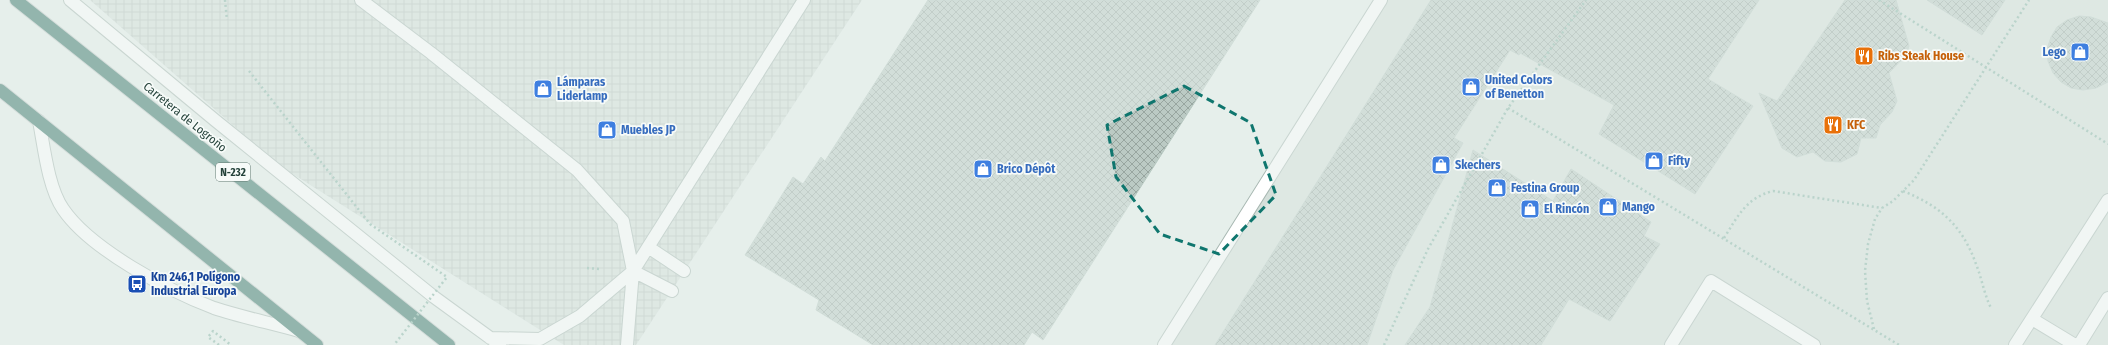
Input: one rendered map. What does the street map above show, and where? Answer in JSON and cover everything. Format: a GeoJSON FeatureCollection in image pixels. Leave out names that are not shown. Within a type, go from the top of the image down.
{"type":"FeatureCollection","features":[{"type":"Feature","properties":{"kind":"highway","name":"Carretera de Logroño"},"geometry":{"type":"LineString","coordinates":[[16,0],[449,345]]}},
{"type":"Feature","properties":{"kind":"highway"},"geometry":{"type":"LineString","coordinates":[[0,90],[317,345]]}},
{"type":"Feature","properties":{"kind":"street"},"geometry":{"type":"LineString","coordinates":[[70,0],[216,121],[427,292],[500,345]]}},
{"type":"Feature","properties":{"kind":"street"},"geometry":{"type":"LineString","coordinates":[[361,0],[577,170],[623,221],[632,271],[627,345]]}},
{"type":"Feature","properties":{"kind":"street"},"geometry":{"type":"LineString","coordinates":[[490,338],[540,339],[580,316],[632,271],[804,0]]}},
{"type":"Feature","properties":{"kind":"street"},"geometry":{"type":"LineString","coordinates":[[1164,345],[1381,0]]}},
{"type":"Feature","properties":{"kind":"street"},"geometry":{"type":"LineString","coordinates":[[39,121],[55,192],[62,208],[78,227],[113,255],[140,272],[188,296],[214,308],[300,331]]}},
{"type":"Feature","properties":{"kind":"street"},"geometry":{"type":"LineString","coordinates":[[2015,345],[2108,200]]}},
{"type":"Feature","properties":{"kind":"street"},"geometry":{"type":"LineString","coordinates":[[648,247],[684,271]]}},
{"type":"Feature","properties":{"kind":"street"},"geometry":{"type":"LineString","coordinates":[[632,271],[672,290]]}},
{"type":"Feature","properties":{"kind":"street"},"geometry":{"type":"LineString","coordinates":[[1671,345],[1711,281],[1814,345]]}},
{"type":"Feature","properties":{"kind":"street"},"geometry":{"type":"LineString","coordinates":[[2079,345],[2108,298]]}},
{"type":"Feature","properties":{"kind":"street"},"geometry":{"type":"LineString","coordinates":[[2032,319],[2075,345]]}},
{"type":"Feature","properties":{"kind":"path"},"geometry":{"type":"LineString","coordinates":[[225,0],[227,20]]}},
{"type":"Feature","properties":{"kind":"path"},"geometry":{"type":"LineString","coordinates":[[1384,345],[1428,249],[1508,108],[1586,0]]}},
{"type":"Feature","properties":{"kind":"path"},"geometry":{"type":"LineString","coordinates":[[1879,0],[2108,144]]}},
{"type":"Feature","properties":{"kind":"path"},"geometry":{"type":"LineString","coordinates":[[1874,330],[1867,301],[1865,271],[1868,244],[1875,218],[1882,208],[1914,180],[2029,0]]}},
{"type":"Feature","properties":{"kind":"path"},"geometry":{"type":"LineString","coordinates":[[249,71],[370,224],[447,277],[394,345]]}},
{"type":"Feature","properties":{"kind":"path"},"geometry":{"type":"LineString","coordinates":[[1508,108],[1899,345]]}},
{"type":"Feature","properties":{"kind":"path"},"geometry":{"type":"LineString","coordinates":[[1724,238],[1750,200],[1761,194],[1772,191],[1882,208]]}},
{"type":"Feature","properties":{"kind":"path"},"geometry":{"type":"LineString","coordinates":[[1903,191],[1926,201],[1945,214],[1960,233],[1976,263],[1991,308]]}},
{"type":"Feature","properties":{"kind":"path"},"geometry":{"type":"LineString","coordinates":[[219,345],[208,337],[213,331],[231,345]]}},
{"type":"Feature","properties":{"kind":"highlighted area"},"geometry":{"type":"Polygon","coordinates":[[[1184,86],[1251,123],[1276,195],[1219,254],[1160,234],[1116,177],[1107,125],[1184,86]]]}},
{"type":"Feature","properties":{"kind":"shaded area"},"geometry":{"type":"Polygon","coordinates":[[[90,0],[862,0],[636,345],[564,345],[277,164],[90,0]]]}},
{"type":"Feature","properties":{"kind":"shaded area"},"geometry":{"type":"Polygon","coordinates":[[[1379,0],[2108,0],[2108,345],[1167,345],[1379,0]]]}},
{"type":"Feature","properties":{"kind":"building","name":"Brico Dépôt"},"geometry":{"type":"Polygon","coordinates":[[[928,0],[1260,0],[1043,340],[1032,332],[1024,345],[873,345],[816,310],[819,300],[745,255],[793,177],[803,184],[821,157],[825,161],[928,0]]]}},
{"type":"Feature","properties":{"kind":"building"},"geometry":{"type":"Polygon","coordinates":[[[1431,0],[1759,0],[1708,79],[1753,106],[1695,194],[1599,134],[1614,105],[1520,53],[1519,55],[1510,50],[1454,138],[1463,143],[1393,270],[1367,345],[1215,345],[1431,0]]]}},
{"type":"Feature","properties":{"kind":"building"},"geometry":{"type":"Polygon","coordinates":[[[1845,0],[1896,0],[1909,46],[1906,55],[1889,73],[1897,101],[1892,112],[1880,125],[1876,138],[1861,138],[1857,154],[1841,162],[1825,161],[1813,152],[1797,157],[1782,148],[1759,93],[1777,101],[1845,0]]]}},
{"type":"Feature","properties":{"kind":"building"},"geometry":{"type":"Polygon","coordinates":[[[1927,0],[2005,0],[1982,35],[1927,0]]]}},
{"type":"Feature","properties":{"kind":"building"},"geometry":{"type":"Polygon","coordinates":[[[2079,16],[2091,17],[2108,23],[2108,82],[2096,88],[2083,90],[2071,88],[2061,82],[2053,73],[2048,61],[2047,49],[2051,37],[2057,27],[2067,20],[2079,16]]]}},
{"type":"Feature","properties":{"kind":"building"},"geometry":{"type":"Polygon","coordinates":[[[1473,150],[1553,201],[1571,169],[1651,222],[1644,236],[1660,244],[1610,321],[1569,299],[1541,345],[1405,345],[1430,307],[1473,150]]]}},
{"type":"Feature","properties":{"kind":"place","name":"Lego"},"geometry":{"type":"Point","coordinates":[2080,52]}},
{"type":"Feature","properties":{"kind":"place","name":"Ribs Steak House"},"geometry":{"type":"Point","coordinates":[1864,56]}},
{"type":"Feature","properties":{"kind":"place","name":"United Colors of Benetton"},"geometry":{"type":"Point","coordinates":[1471,87]}},
{"type":"Feature","properties":{"kind":"place","name":"Lámparas Liderlamp"},"geometry":{"type":"Point","coordinates":[543,89]}},
{"type":"Feature","properties":{"kind":"place","name":"KFC"},"geometry":{"type":"Point","coordinates":[1833,125]}},
{"type":"Feature","properties":{"kind":"place","name":"Muebles JP"},"geometry":{"type":"Point","coordinates":[607,130]}},
{"type":"Feature","properties":{"kind":"place","name":"Fifty"},"geometry":{"type":"Point","coordinates":[1654,161]}},
{"type":"Feature","properties":{"kind":"place","name":"Skechers"},"geometry":{"type":"Point","coordinates":[1441,165]}},
{"type":"Feature","properties":{"kind":"place","name":"Brico Dépôt"},"geometry":{"type":"Point","coordinates":[983,169]}},
{"type":"Feature","properties":{"kind":"place","name":"Festina Group"},"geometry":{"type":"Point","coordinates":[1497,188]}},
{"type":"Feature","properties":{"kind":"place","name":"Mango"},"geometry":{"type":"Point","coordinates":[1608,207]}},
{"type":"Feature","properties":{"kind":"place","name":"El Rincón"},"geometry":{"type":"Point","coordinates":[1530,209]}},
{"type":"Feature","properties":{"kind":"place","name":"Km 246,1 Polígono Industrial Europa"},"geometry":{"type":"Point","coordinates":[137,284]}}]}
